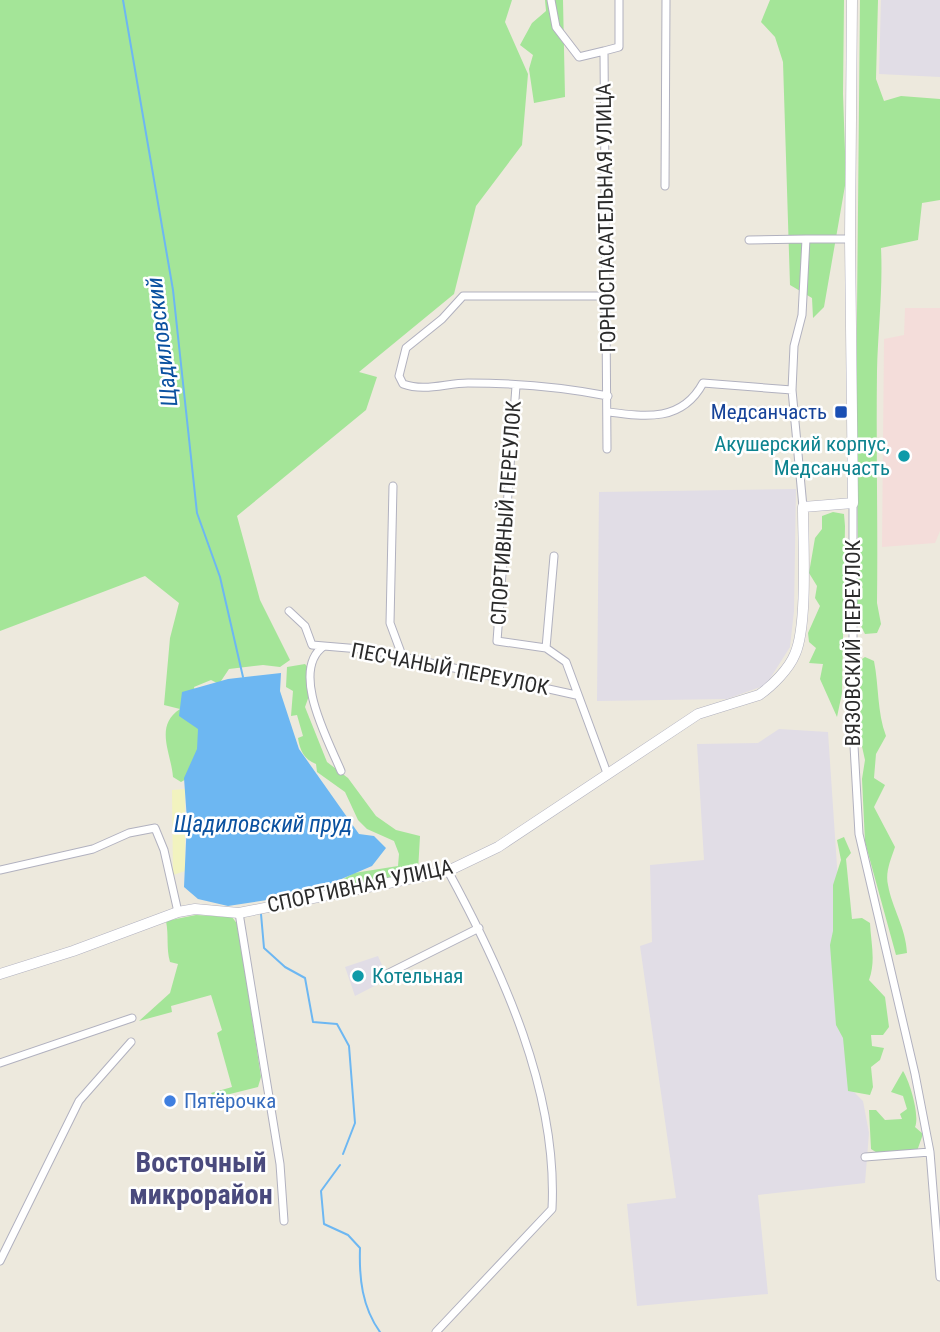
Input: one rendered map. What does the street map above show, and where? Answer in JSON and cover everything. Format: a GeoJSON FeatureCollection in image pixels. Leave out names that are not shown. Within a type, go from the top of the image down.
{"type":"FeatureCollection","features":[{"type":"Feature","properties":{"kind":"street"},"geometry":{"type":"LineString","coordinates":[[551,0],[556,27],[579,57],[620,47],[619,0]]}},
{"type":"Feature","properties":{"kind":"street"},"geometry":{"type":"LineString","coordinates":[[666,0],[666,186]]}},
{"type":"Feature","properties":{"kind":"street","name":"ВЯЗОВСКИЙ ПЕРЕУЛОК"},"geometry":{"type":"LineString","coordinates":[[852,0],[850,239],[853,728],[859,834],[915,1074],[930,1152],[940,1277]]}},
{"type":"Feature","properties":{"kind":"street","name":"ГОРНОСПАСАТЕЛЬНАЯ УЛИЦА"},"geometry":{"type":"LineString","coordinates":[[604,51],[608,296],[607,449]]}},
{"type":"Feature","properties":{"kind":"street"},"geometry":{"type":"LineString","coordinates":[[806,239],[802,315],[794,346],[792,390],[803,507],[853,503]]}},
{"type":"Feature","properties":{"kind":"street"},"geometry":{"type":"LineString","coordinates":[[749,240],[850,239]]}},
{"type":"Feature","properties":{"kind":"street"},"geometry":{"type":"LineString","coordinates":[[608,296],[463,296],[442,319],[406,348],[399,376],[404,384],[413,387],[466,383],[560,387],[608,396]]}},
{"type":"Feature","properties":{"kind":"street"},"geometry":{"type":"LineString","coordinates":[[608,412],[654,417],[671,413],[686,405],[703,383],[792,390]]}},
{"type":"Feature","properties":{"kind":"street","name":"СПОРТИВНЫЙ ПЕРЕУЛОК"},"geometry":{"type":"LineString","coordinates":[[516,386],[497,641],[546,648]]}},
{"type":"Feature","properties":{"kind":"street"},"geometry":{"type":"LineString","coordinates":[[393,486],[390,623],[403,658]]}},
{"type":"Feature","properties":{"kind":"street","name":"СПОРТИВНАЯ УЛИЦА"},"geometry":{"type":"LineString","coordinates":[[0,974],[73,951],[178,912],[195,909],[239,913],[447,871],[498,846],[698,714],[760,695],[795,656],[801,632],[803,507]]}},
{"type":"Feature","properties":{"kind":"street"},"geometry":{"type":"LineString","coordinates":[[554,556],[546,648],[566,662],[607,774]]}},
{"type":"Feature","properties":{"kind":"street"},"geometry":{"type":"LineString","coordinates":[[289,611],[304,626],[312,645],[324,646]]}},
{"type":"Feature","properties":{"kind":"street"},"geometry":{"type":"LineString","coordinates":[[324,646],[315,655],[309,673],[311,691],[341,771]]}},
{"type":"Feature","properties":{"kind":"street","name":"ПЕСЧАНЫЙ ПЕРЕУЛОК"},"geometry":{"type":"LineString","coordinates":[[324,646],[372,650],[576,695]]}},
{"type":"Feature","properties":{"kind":"street"},"geometry":{"type":"LineString","coordinates":[[0,870],[93,849],[129,833],[155,828],[164,850],[178,912]]}},
{"type":"Feature","properties":{"kind":"street"},"geometry":{"type":"LineString","coordinates":[[436,1332],[552,1209],[554,1183],[539,1089],[511,1000],[479,928],[447,871]]}},
{"type":"Feature","properties":{"kind":"street"},"geometry":{"type":"LineString","coordinates":[[239,913],[280,1164],[284,1221]]}},
{"type":"Feature","properties":{"kind":"street"},"geometry":{"type":"LineString","coordinates":[[379,978],[479,928]]}},
{"type":"Feature","properties":{"kind":"street"},"geometry":{"type":"LineString","coordinates":[[0,1063],[132,1018]]}},
{"type":"Feature","properties":{"kind":"street"},"geometry":{"type":"LineString","coordinates":[[0,1261],[79,1101],[131,1042]]}},
{"type":"Feature","properties":{"kind":"street"},"geometry":{"type":"LineString","coordinates":[[865,1157],[930,1152]]}},
{"type":"Feature","properties":{"kind":"shaded area"},"geometry":{"type":"Polygon","coordinates":[[[881,0],[940,0],[940,77],[879,74],[881,0]]]}},
{"type":"Feature","properties":{"kind":"shaded area"},"geometry":{"type":"Polygon","coordinates":[[[905,308],[940,308],[940,531],[935,543],[882,547],[884,339],[904,335],[905,308]]]}},
{"type":"Feature","properties":{"kind":"shaded area"},"geometry":{"type":"Polygon","coordinates":[[[796,489],[794,611],[790,647],[766,685],[727,699],[597,701],[599,492],[796,489]]]}},
{"type":"Feature","properties":{"kind":"shaded area"},"geometry":{"type":"Polygon","coordinates":[[[779,729],[828,732],[852,1090],[863,1101],[869,1133],[865,1183],[758,1195],[768,1294],[637,1306],[627,1204],[676,1198],[640,946],[652,942],[650,865],[704,860],[697,744],[758,743],[779,729]]]}},
{"type":"Feature","properties":{"kind":"shaded area"},"geometry":{"type":"Polygon","coordinates":[[[378,956],[388,979],[355,996],[345,967],[378,956]]]}},
{"type":"Feature","properties":{"kind":"green space"},"geometry":{"type":"Polygon","coordinates":[[[0,0],[512,0],[505,22],[528,74],[522,145],[476,206],[454,294],[359,372],[377,377],[366,410],[237,516],[260,600],[290,660],[280,667],[263,665],[229,669],[219,684],[211,680],[194,687],[200,717],[197,773],[181,782],[173,777],[166,740],[168,723],[180,709],[164,705],[170,638],[179,603],[145,576],[0,631],[0,0]]]}},
{"type":"Feature","properties":{"kind":"green space"},"geometry":{"type":"Polygon","coordinates":[[[545,0],[563,0],[565,97],[534,103],[529,69],[533,55],[520,45],[532,23],[546,11],[545,0]]]}},
{"type":"Feature","properties":{"kind":"green space"},"geometry":{"type":"Polygon","coordinates":[[[770,0],[844,0],[846,180],[824,307],[813,318],[812,298],[790,285],[783,62],[775,37],[761,22],[770,0]]]}},
{"type":"Feature","properties":{"kind":"green space"},"geometry":{"type":"Polygon","coordinates":[[[860,0],[878,0],[876,79],[884,101],[901,96],[940,99],[940,200],[922,203],[918,240],[881,248],[877,371],[877,603],[881,624],[877,633],[865,634],[857,618],[855,554],[858,545],[856,418],[860,0]]]}},
{"type":"Feature","properties":{"kind":"green space"},"geometry":{"type":"Polygon","coordinates":[[[833,512],[844,514],[845,526],[842,693],[837,717],[820,679],[823,664],[809,663],[816,648],[809,642],[808,633],[820,606],[815,598],[817,586],[809,573],[815,538],[822,529],[822,516],[833,512]]]}},
{"type":"Feature","properties":{"kind":"green space"},"geometry":{"type":"Polygon","coordinates":[[[865,657],[874,661],[886,736],[876,754],[874,778],[885,785],[874,807],[895,847],[887,880],[907,953],[896,955],[865,842],[862,779],[865,760],[861,742],[859,661],[865,657]]]}},
{"type":"Feature","properties":{"kind":"green space"},"geometry":{"type":"Polygon","coordinates":[[[305,664],[310,670],[310,693],[305,707],[327,762],[348,778],[376,816],[396,830],[420,836],[418,871],[351,887],[327,888],[354,873],[398,866],[399,854],[394,841],[367,829],[358,820],[345,792],[317,772],[316,764],[308,760],[301,751],[298,738],[303,736],[297,715],[291,716],[293,691],[286,687],[287,667],[305,664]]]}},
{"type":"Feature","properties":{"kind":"green space"},"geometry":{"type":"Polygon","coordinates":[[[844,837],[851,853],[846,859],[852,919],[862,918],[870,923],[873,959],[869,980],[885,997],[889,1027],[883,1035],[871,1035],[872,1046],[884,1048],[880,1060],[871,1067],[873,1087],[870,1095],[848,1091],[843,1038],[836,1025],[830,945],[833,931],[833,885],[841,860],[837,840],[844,837]]]}},
{"type":"Feature","properties":{"kind":"green space"},"geometry":{"type":"Polygon","coordinates":[[[196,915],[232,917],[238,925],[261,1077],[258,1087],[214,1098],[211,1093],[232,1087],[217,1033],[222,1030],[211,995],[171,1006],[172,1012],[139,1021],[170,993],[178,964],[170,962],[166,921],[196,915]]]}},
{"type":"Feature","properties":{"kind":"green space"},"geometry":{"type":"Polygon","coordinates":[[[903,1071],[914,1099],[915,1127],[923,1134],[917,1151],[879,1154],[871,1149],[869,1110],[876,1110],[885,1120],[902,1119],[900,1114],[907,1109],[903,1096],[891,1092],[903,1071]]]}},
{"type":"Feature","properties":{"kind":"sand"},"geometry":{"type":"Polygon","coordinates":[[[185,789],[185,871],[173,875],[172,790],[185,789]]]}},
{"type":"Feature","properties":{"kind":"water","name":"Щадиловский пруд"},"geometry":{"type":"Polygon","coordinates":[[[281,673],[280,691],[299,749],[359,834],[374,836],[386,848],[372,866],[332,883],[280,898],[228,906],[198,899],[184,887],[187,820],[184,778],[197,749],[198,729],[179,716],[182,692],[228,679],[281,673]]]}},
{"type":"Feature","properties":{"kind":"waterway","name":"Щадиловский"},"geometry":{"type":"LineString","coordinates":[[123,0],[173,290],[197,513],[220,577],[243,677]]}},
{"type":"Feature","properties":{"kind":"waterway","name":"Щадиловский"},"geometry":{"type":"LineString","coordinates":[[261,914],[264,948],[285,967],[305,978],[313,1022],[337,1024],[349,1046],[355,1123],[343,1154]]}},
{"type":"Feature","properties":{"kind":"waterway","name":"Щадиловский"},"geometry":{"type":"LineString","coordinates":[[340,1165],[321,1191],[324,1224],[348,1235],[360,1248],[365,1302],[380,1332]]}},
{"type":"Feature","properties":{"kind":"place","name":"Медсанчасть"},"geometry":{"type":"Point","coordinates":[841,412]}},
{"type":"Feature","properties":{"kind":"place","name":"Акушерский корпус, Медсанчасть"},"geometry":{"type":"Point","coordinates":[904,456]}},
{"type":"Feature","properties":{"kind":"place","name":"Котельная"},"geometry":{"type":"Point","coordinates":[358,976]}},
{"type":"Feature","properties":{"kind":"place","name":"Пятёрочка"},"geometry":{"type":"Point","coordinates":[170,1101]}},
{"type":"Feature","properties":{"kind":"district","name":"Восточный микрорайон"},"geometry":{"type":"Point","coordinates":[201,1178]}}]}
